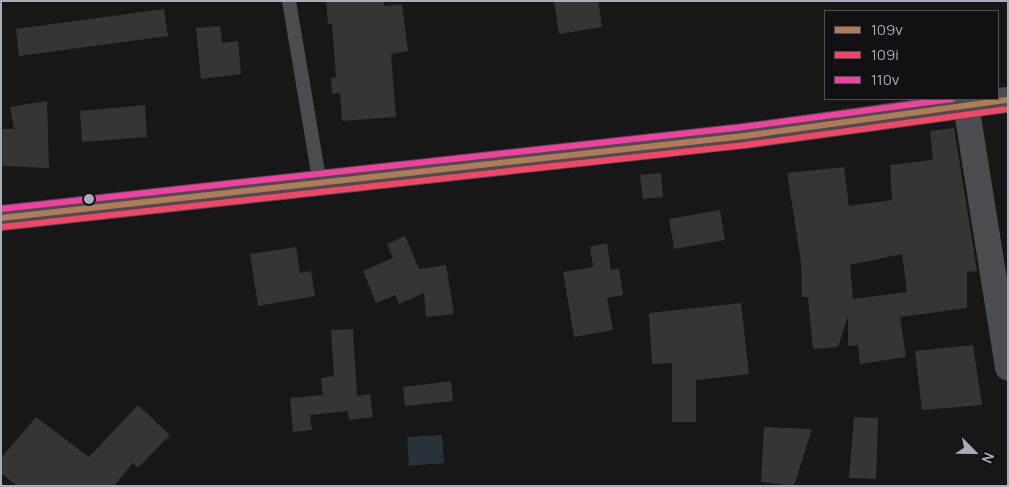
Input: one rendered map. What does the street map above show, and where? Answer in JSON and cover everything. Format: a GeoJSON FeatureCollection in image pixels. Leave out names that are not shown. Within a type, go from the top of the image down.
{"type":"FeatureCollection","features":[{"type":"Feature","properties":{"kind":"street"},"geometry":{"type":"LineString","coordinates":[[1,218],[320,185],[744,136],[1008,100]]}},
{"type":"Feature","properties":{"kind":"street"},"geometry":{"type":"LineString","coordinates":[[966,105],[1008,368]]}},
{"type":"Feature","properties":{"kind":"lane"},"geometry":{"type":"LineString","coordinates":[[289,1],[320,185]]}},
{"type":"Feature","properties":{"kind":"shaded area"},"geometry":{"type":"Polygon","coordinates":[[[442,435],[444,463],[409,466],[407,437],[442,435]]]}},
{"type":"Feature","properties":{"kind":"building"},"geometry":{"type":"Polygon","coordinates":[[[326,1],[384,1],[384,6],[402,4],[408,51],[391,54],[396,117],[342,121],[340,93],[332,94],[331,78],[336,77],[332,24],[328,24],[326,1]]]}},
{"type":"Feature","properties":{"kind":"building"},"geometry":{"type":"Polygon","coordinates":[[[554,1],[598,1],[602,27],[559,34],[554,1]]]}},
{"type":"Feature","properties":{"kind":"building"},"geometry":{"type":"Polygon","coordinates":[[[164,9],[168,36],[19,56],[16,29],[164,9]]]}},
{"type":"Feature","properties":{"kind":"building"},"geometry":{"type":"Polygon","coordinates":[[[220,26],[222,43],[238,41],[241,74],[201,79],[196,28],[220,26]]]}},
{"type":"Feature","properties":{"kind":"building"},"geometry":{"type":"Polygon","coordinates":[[[47,101],[49,168],[1,166],[1,129],[14,129],[10,107],[47,101]]]}},
{"type":"Feature","properties":{"kind":"building"},"geometry":{"type":"Polygon","coordinates":[[[145,105],[147,137],[82,142],[80,111],[145,105]]]}},
{"type":"Feature","properties":{"kind":"building"},"geometry":{"type":"Polygon","coordinates":[[[954,128],[977,271],[967,272],[967,308],[900,317],[906,357],[860,364],[858,345],[848,346],[848,316],[838,347],[813,349],[808,297],[802,297],[801,262],[787,173],[844,167],[849,206],[892,200],[890,165],[933,160],[930,131],[954,128]],[[902,254],[850,265],[853,299],[907,292],[902,254]]]}},
{"type":"Feature","properties":{"kind":"building"},"geometry":{"type":"Polygon","coordinates":[[[661,173],[663,197],[643,199],[640,175],[661,173]]]}},
{"type":"Feature","properties":{"kind":"building"},"geometry":{"type":"Polygon","coordinates":[[[720,210],[725,240],[674,249],[669,219],[720,210]]]}},
{"type":"Feature","properties":{"kind":"building"},"geometry":{"type":"Polygon","coordinates":[[[405,236],[419,269],[446,265],[454,314],[426,317],[424,293],[399,304],[395,295],[376,303],[363,271],[393,258],[387,244],[405,236]]]}},
{"type":"Feature","properties":{"kind":"building"},"geometry":{"type":"Polygon","coordinates":[[[607,243],[611,270],[619,268],[623,295],[607,298],[613,330],[574,337],[563,272],[593,267],[590,247],[607,243]]]}},
{"type":"Feature","properties":{"kind":"building"},"geometry":{"type":"Polygon","coordinates":[[[296,247],[300,273],[311,271],[315,296],[258,306],[250,254],[296,247]]]}},
{"type":"Feature","properties":{"kind":"building"},"geometry":{"type":"Polygon","coordinates":[[[741,303],[749,374],[696,380],[696,422],[672,422],[672,363],[652,364],[649,313],[741,303]]]}},
{"type":"Feature","properties":{"kind":"building"},"geometry":{"type":"Polygon","coordinates":[[[353,329],[357,396],[370,394],[373,417],[349,420],[348,411],[310,415],[312,430],[293,432],[290,398],[323,395],[321,378],[334,376],[331,330],[353,329]]]}},
{"type":"Feature","properties":{"kind":"building"},"geometry":{"type":"Polygon","coordinates":[[[973,345],[982,405],[922,410],[915,351],[973,345]]]}},
{"type":"Feature","properties":{"kind":"building"},"geometry":{"type":"Polygon","coordinates":[[[451,381],[453,401],[405,406],[403,387],[451,381]]]}},
{"type":"Feature","properties":{"kind":"building"},"geometry":{"type":"Polygon","coordinates":[[[138,405],[170,435],[138,468],[133,463],[114,486],[17,486],[1,473],[1,458],[36,417],[89,457],[138,405]]]}},
{"type":"Feature","properties":{"kind":"building"},"geometry":{"type":"Polygon","coordinates":[[[854,417],[878,418],[876,479],[849,478],[854,417]]]}},
{"type":"Feature","properties":{"kind":"building"},"geometry":{"type":"Polygon","coordinates":[[[764,427],[812,429],[794,486],[761,482],[764,427]]]}},
{"type":"Feature","properties":{"kind":"transit line","name":"110v"},"geometry":{"type":"LineString","coordinates":[[1,209],[743,127],[945,100]]}},
{"type":"Feature","properties":{"kind":"transit line","name":"109v"},"geometry":{"type":"LineString","coordinates":[[1,218],[744,136],[1008,100]]}},
{"type":"Feature","properties":{"kind":"transit line","name":"109i"},"geometry":{"type":"LineString","coordinates":[[2,227],[745,145],[1008,109]]}}]}
